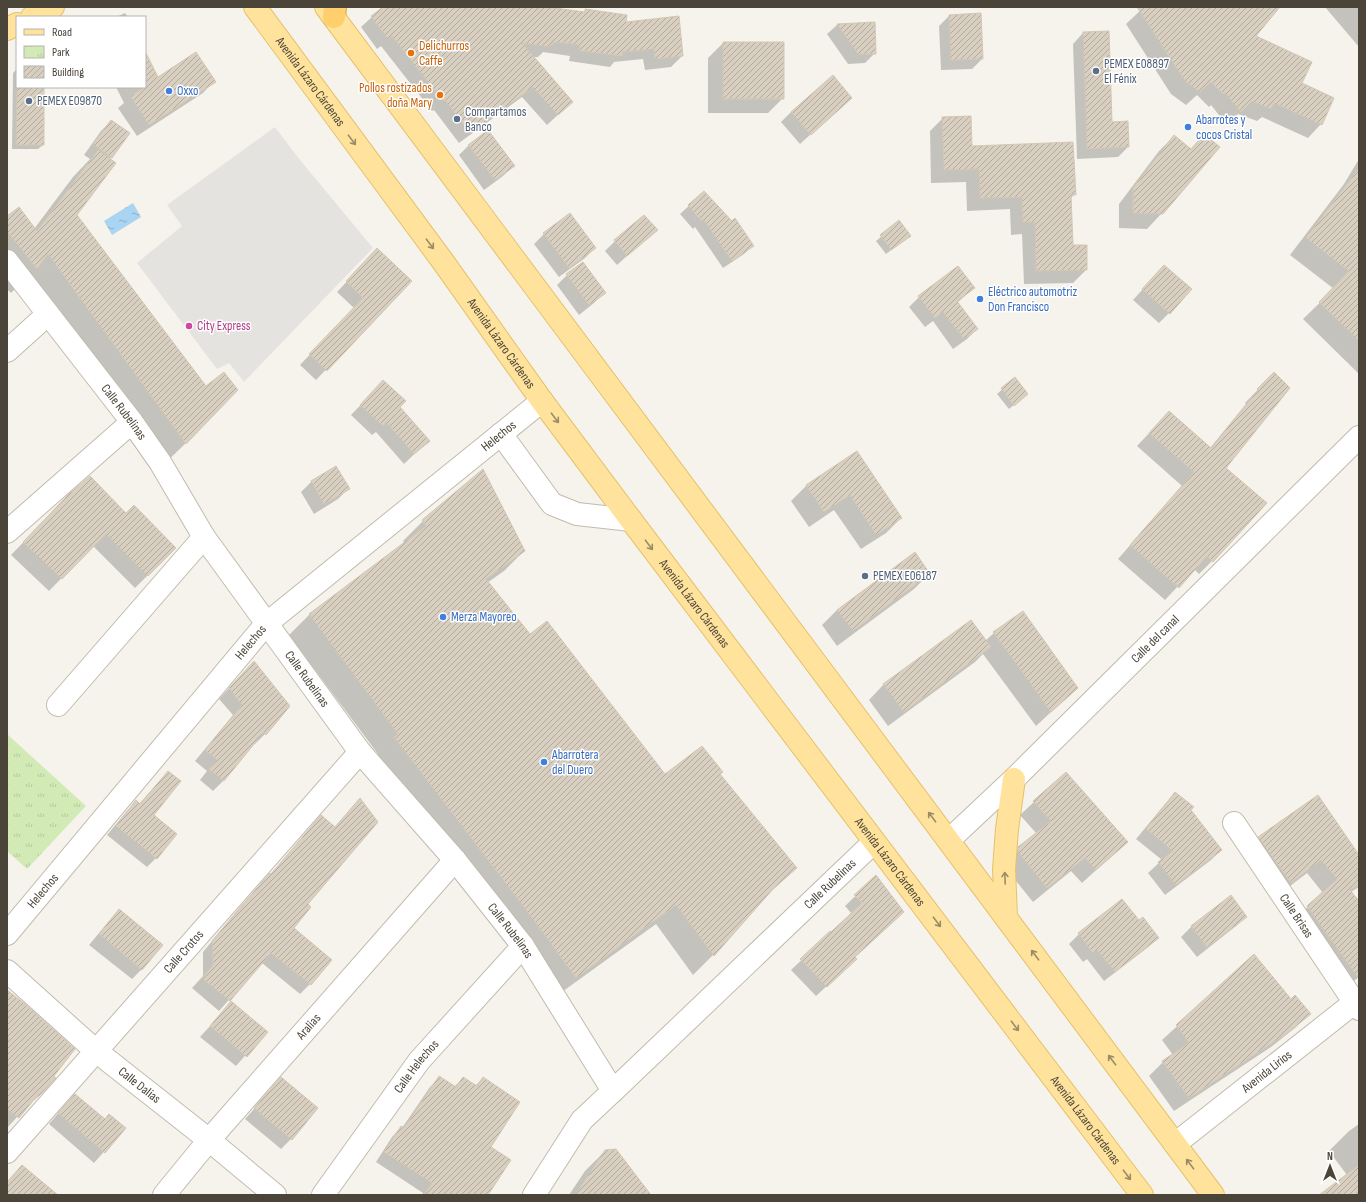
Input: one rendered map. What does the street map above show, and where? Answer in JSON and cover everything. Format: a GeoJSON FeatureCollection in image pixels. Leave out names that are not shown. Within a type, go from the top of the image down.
{"type":"FeatureCollection","features":[{"type":"Feature","properties":{"kind":"main road"},"geometry":{"type":"LineString","coordinates":[[34,16],[53,7]]}},
{"type":"Feature","properties":{"kind":"main road","name":"Avenida Lázaro Cárdenas"},"geometry":{"type":"LineString","coordinates":[[255,7],[631,520],[1142,1195]]}},
{"type":"Feature","properties":{"kind":"main road"},"geometry":{"type":"LineString","coordinates":[[332,10],[1213,1195]]}},
{"type":"Feature","properties":{"kind":"main road"},"geometry":{"type":"LineString","coordinates":[[7,29],[16,24]]}},
{"type":"Feature","properties":{"kind":"main road"},"geometry":{"type":"LineString","coordinates":[[1006,916],[1004,869],[1007,829],[1014,779]]}},
{"type":"Feature","properties":{"kind":"street","name":"Calle Rubelinas"},"geometry":{"type":"LineString","coordinates":[[8,265],[132,422],[160,462],[204,537],[360,752],[455,860],[523,946],[613,1091]]}},
{"type":"Feature","properties":{"kind":"street"},"geometry":{"type":"LineString","coordinates":[[7,351],[48,314]]}},
{"type":"Feature","properties":{"kind":"street","name":"Helechos"},"geometry":{"type":"LineString","coordinates":[[7,934],[266,624],[542,400]]}},
{"type":"Feature","properties":{"kind":"street"},"geometry":{"type":"LineString","coordinates":[[7,532],[132,422]]}},
{"type":"Feature","properties":{"kind":"street"},"geometry":{"type":"LineString","coordinates":[[501,434],[552,504],[577,514],[631,520]]}},
{"type":"Feature","properties":{"kind":"street","name":"Calle del canal"},"geometry":{"type":"LineString","coordinates":[[949,840],[1014,779],[1359,437]]}},
{"type":"Feature","properties":{"kind":"street"},"geometry":{"type":"LineString","coordinates":[[58,705],[204,537]]}},
{"type":"Feature","properties":{"kind":"street","name":"Calle Crotos"},"geometry":{"type":"LineString","coordinates":[[7,1152],[360,752]]}},
{"type":"Feature","properties":{"kind":"street","name":"Calle Brisas"},"geometry":{"type":"LineString","coordinates":[[1234,823],[1357,1004]]}},
{"type":"Feature","properties":{"kind":"street","name":"Calle Rubelinas"},"geometry":{"type":"LineString","coordinates":[[534,1195],[582,1120],[874,842]]}},
{"type":"Feature","properties":{"kind":"street","name":"Aralias"},"geometry":{"type":"LineString","coordinates":[[164,1195],[209,1140],[455,860]]}},
{"type":"Feature","properties":{"kind":"street","name":"Calle Helechos"},"geometry":{"type":"LineString","coordinates":[[322,1195],[419,1061],[523,946]]}},
{"type":"Feature","properties":{"kind":"street","name":"Calle Dalias"},"geometry":{"type":"LineString","coordinates":[[7,971],[96,1051],[209,1140],[275,1195]]}},
{"type":"Feature","properties":{"kind":"street","name":"Avenida Lirios"},"geometry":{"type":"LineString","coordinates":[[1175,1144],[1357,1004]]}},
{"type":"Feature","properties":{"kind":"green space"},"geometry":{"type":"Polygon","coordinates":[[[7,734],[86,806],[27,869],[7,851],[7,734]]]}},
{"type":"Feature","properties":{"kind":"shaded area"},"geometry":{"type":"Polygon","coordinates":[[[275,127],[300,160],[373,248],[244,382],[229,363],[217,369],[137,263],[182,226],[167,205],[275,127]]]}},
{"type":"Feature","properties":{"kind":"water"},"geometry":{"type":"Polygon","coordinates":[[[133,203],[141,217],[112,235],[104,221],[133,203]]]}},
{"type":"Feature","properties":{"kind":"building"},"geometry":{"type":"Polygon","coordinates":[[[383,7],[547,7],[585,12],[585,9],[627,15],[626,22],[679,16],[683,56],[655,59],[654,49],[622,52],[622,56],[580,51],[580,45],[555,42],[549,47],[522,43],[573,102],[558,115],[533,87],[470,133],[392,36],[388,39],[371,16],[383,7]]]}},
{"type":"Feature","properties":{"kind":"building"},"geometry":{"type":"Polygon","coordinates":[[[1137,7],[1280,7],[1256,36],[1312,62],[1302,83],[1334,98],[1322,125],[1274,103],[1271,109],[1252,101],[1241,112],[1225,93],[1223,94],[1211,82],[1200,92],[1185,81],[1137,7]]]}},
{"type":"Feature","properties":{"kind":"building"},"geometry":{"type":"Polygon","coordinates":[[[981,13],[983,59],[951,60],[949,15],[981,13]]]}},
{"type":"Feature","properties":{"kind":"building"},"geometry":{"type":"Polygon","coordinates":[[[875,22],[876,54],[858,54],[837,24],[875,22]]]}},
{"type":"Feature","properties":{"kind":"building"},"geometry":{"type":"Polygon","coordinates":[[[1109,31],[1112,122],[1128,121],[1129,147],[1087,149],[1083,32],[1109,31]]]}},
{"type":"Feature","properties":{"kind":"building"},"geometry":{"type":"Polygon","coordinates":[[[723,42],[784,42],[784,99],[723,99],[723,42]]]}},
{"type":"Feature","properties":{"kind":"building","name":"Oxxo"},"geometry":{"type":"Polygon","coordinates":[[[196,52],[216,82],[149,125],[130,96],[146,88],[146,53],[158,77],[196,52]]]}},
{"type":"Feature","properties":{"kind":"building"},"geometry":{"type":"Polygon","coordinates":[[[833,75],[852,98],[811,135],[791,112],[833,75]]]}},
{"type":"Feature","properties":{"kind":"building"},"geometry":{"type":"Polygon","coordinates":[[[17,88],[44,88],[44,145],[16,145],[17,88]]]}},
{"type":"Feature","properties":{"kind":"building"},"geometry":{"type":"Polygon","coordinates":[[[971,116],[972,146],[1073,142],[1076,195],[1071,195],[1073,245],[1087,245],[1087,270],[1036,271],[1035,222],[1023,222],[1022,197],[980,198],[979,169],[944,170],[942,117],[971,116]]]}},
{"type":"Feature","properties":{"kind":"building"},"geometry":{"type":"Polygon","coordinates":[[[111,120],[130,133],[112,158],[93,144],[111,120]]]}},
{"type":"Feature","properties":{"kind":"building"},"geometry":{"type":"Polygon","coordinates":[[[488,130],[515,166],[495,180],[468,145],[488,130]]]}},
{"type":"Feature","properties":{"kind":"building"},"geometry":{"type":"Polygon","coordinates":[[[1204,134],[1220,147],[1163,214],[1133,213],[1133,188],[1174,135],[1191,149],[1204,134]]]}},
{"type":"Feature","properties":{"kind":"building"},"geometry":{"type":"Polygon","coordinates":[[[98,150],[116,163],[77,215],[206,386],[224,372],[238,390],[186,444],[48,254],[37,269],[7,231],[7,216],[19,207],[37,231],[98,150]]]}},
{"type":"Feature","properties":{"kind":"building"},"geometry":{"type":"Polygon","coordinates":[[[1359,168],[1359,341],[1319,302],[1349,271],[1306,238],[1359,168]]]}},
{"type":"Feature","properties":{"kind":"building"},"geometry":{"type":"Polygon","coordinates":[[[704,191],[732,221],[735,218],[754,246],[732,261],[703,219],[701,221],[688,205],[704,191]]]}},
{"type":"Feature","properties":{"kind":"building"},"geometry":{"type":"Polygon","coordinates":[[[570,213],[596,248],[569,268],[543,233],[570,213]]]}},
{"type":"Feature","properties":{"kind":"building"},"geometry":{"type":"Polygon","coordinates":[[[644,215],[658,230],[627,256],[614,240],[644,215]]]}},
{"type":"Feature","properties":{"kind":"building"},"geometry":{"type":"Polygon","coordinates":[[[899,220],[911,236],[891,250],[880,235],[899,220]]]}},
{"type":"Feature","properties":{"kind":"building"},"geometry":{"type":"Polygon","coordinates":[[[377,248],[412,281],[327,371],[309,354],[363,298],[346,281],[377,248]]]}},
{"type":"Feature","properties":{"kind":"building"},"geometry":{"type":"Polygon","coordinates":[[[583,262],[606,293],[589,305],[566,274],[583,262]]]}},
{"type":"Feature","properties":{"kind":"building"},"geometry":{"type":"Polygon","coordinates":[[[1164,265],[1192,289],[1170,314],[1142,289],[1164,265]]]}},
{"type":"Feature","properties":{"kind":"building"},"geometry":{"type":"Polygon","coordinates":[[[958,266],[975,288],[957,301],[978,329],[964,339],[943,312],[935,318],[918,296],[958,266]]]}},
{"type":"Feature","properties":{"kind":"building"},"geometry":{"type":"Polygon","coordinates":[[[1274,372],[1290,388],[1226,468],[1267,503],[1213,562],[1207,556],[1179,588],[1130,545],[1194,472],[1149,433],[1169,411],[1211,448],[1258,390],[1257,389],[1274,372]]]}},
{"type":"Feature","properties":{"kind":"building"},"geometry":{"type":"Polygon","coordinates":[[[1015,377],[1028,394],[1014,406],[1001,388],[1015,377]]]}},
{"type":"Feature","properties":{"kind":"building"},"geometry":{"type":"Polygon","coordinates":[[[383,380],[406,401],[400,407],[430,441],[414,454],[386,422],[383,426],[360,405],[383,380]]]}},
{"type":"Feature","properties":{"kind":"building"},"geometry":{"type":"Polygon","coordinates":[[[857,451],[902,518],[876,535],[850,495],[824,512],[806,485],[857,451]]]}},
{"type":"Feature","properties":{"kind":"building"},"geometry":{"type":"Polygon","coordinates":[[[336,466],[350,489],[324,504],[311,481],[336,466]]]}},
{"type":"Feature","properties":{"kind":"building"},"geometry":{"type":"Polygon","coordinates":[[[483,469],[525,551],[486,579],[530,634],[547,621],[665,774],[702,746],[723,772],[720,774],[797,868],[773,889],[714,956],[676,905],[576,978],[533,919],[394,737],[398,734],[309,614],[426,526],[422,520],[483,469]]]}},
{"type":"Feature","properties":{"kind":"building"},"geometry":{"type":"Polygon","coordinates":[[[90,476],[126,513],[134,505],[176,548],[148,576],[106,534],[62,579],[23,542],[69,494],[90,476]]]}},
{"type":"Feature","properties":{"kind":"building"},"geometry":{"type":"Polygon","coordinates":[[[915,552],[930,574],[853,631],[837,610],[915,552]]]}},
{"type":"Feature","properties":{"kind":"building"},"geometry":{"type":"Polygon","coordinates":[[[1023,611],[1078,688],[1051,712],[993,632],[1023,611]]]}},
{"type":"Feature","properties":{"kind":"building"},"geometry":{"type":"Polygon","coordinates":[[[971,620],[991,647],[904,712],[883,684],[971,620]]]}},
{"type":"Feature","properties":{"kind":"building"},"geometry":{"type":"Polygon","coordinates":[[[254,661],[290,706],[266,735],[264,732],[224,781],[209,769],[217,760],[205,750],[242,705],[229,688],[254,661]]]}},
{"type":"Feature","properties":{"kind":"building"},"geometry":{"type":"Polygon","coordinates":[[[168,771],[181,781],[154,815],[177,834],[157,859],[116,826],[136,800],[140,804],[168,771]]]}},
{"type":"Feature","properties":{"kind":"building"},"geometry":{"type":"Polygon","coordinates":[[[1066,772],[1128,842],[1096,870],[1085,858],[1047,888],[1018,852],[1018,847],[1051,821],[1033,801],[1066,772]]]}},
{"type":"Feature","properties":{"kind":"building"},"geometry":{"type":"Polygon","coordinates":[[[1175,792],[1194,807],[1191,810],[1222,850],[1176,885],[1158,862],[1173,851],[1146,829],[1175,792]]]}},
{"type":"Feature","properties":{"kind":"building"},"geometry":{"type":"Polygon","coordinates":[[[1318,795],[1359,855],[1359,884],[1350,890],[1359,901],[1359,979],[1307,906],[1337,879],[1321,860],[1291,883],[1258,837],[1318,795]]]}},
{"type":"Feature","properties":{"kind":"building"},"geometry":{"type":"Polygon","coordinates":[[[360,798],[378,822],[308,904],[311,907],[294,928],[332,960],[311,985],[271,953],[230,1001],[202,978],[213,965],[212,941],[321,815],[335,827],[360,798]]]}},
{"type":"Feature","properties":{"kind":"building"},"geometry":{"type":"Polygon","coordinates":[[[876,875],[904,912],[855,957],[857,959],[827,987],[800,959],[862,903],[854,895],[876,875]]]}},
{"type":"Feature","properties":{"kind":"building"},"geometry":{"type":"Polygon","coordinates":[[[1231,895],[1247,917],[1207,947],[1191,926],[1231,895]]]}},
{"type":"Feature","properties":{"kind":"building"},"geometry":{"type":"Polygon","coordinates":[[[1122,899],[1139,920],[1143,917],[1159,938],[1115,972],[1097,950],[1093,953],[1078,933],[1122,899]]]}},
{"type":"Feature","properties":{"kind":"building"},"geometry":{"type":"Polygon","coordinates":[[[119,909],[163,945],[142,970],[99,934],[119,909]]]}},
{"type":"Feature","properties":{"kind":"building"},"geometry":{"type":"Polygon","coordinates":[[[1254,954],[1291,999],[1295,995],[1311,1014],[1286,1034],[1189,1098],[1162,1061],[1189,1043],[1176,1025],[1254,954]]]}},
{"type":"Feature","properties":{"kind":"building"},"geometry":{"type":"Polygon","coordinates":[[[7,990],[25,1004],[75,1049],[54,1076],[56,1078],[38,1097],[37,1096],[19,1118],[7,1109],[7,990]]]}},
{"type":"Feature","properties":{"kind":"building"},"geometry":{"type":"Polygon","coordinates":[[[231,1001],[268,1032],[247,1057],[210,1026],[231,1001]]]}},
{"type":"Feature","properties":{"kind":"building"},"geometry":{"type":"Polygon","coordinates":[[[439,1076],[456,1087],[463,1077],[477,1086],[483,1077],[520,1102],[491,1147],[511,1160],[488,1195],[424,1195],[432,1183],[384,1152],[401,1126],[404,1128],[439,1076]]]}},
{"type":"Feature","properties":{"kind":"building"},"geometry":{"type":"Polygon","coordinates":[[[281,1077],[318,1108],[292,1140],[254,1108],[281,1077]]]}},
{"type":"Feature","properties":{"kind":"building"},"geometry":{"type":"Polygon","coordinates":[[[75,1094],[105,1119],[109,1114],[126,1128],[105,1153],[58,1113],[75,1094]]]}},
{"type":"Feature","properties":{"kind":"building"},"geometry":{"type":"Polygon","coordinates":[[[616,1149],[651,1195],[575,1195],[605,1150],[616,1149]]]}},
{"type":"Feature","properties":{"kind":"building"},"geometry":{"type":"Polygon","coordinates":[[[22,1165],[58,1195],[7,1195],[7,1182],[22,1165]]]}},
{"type":"Feature","properties":{"kind":"building"},"geometry":{"type":"Polygon","coordinates":[[[1359,1165],[1359,1195],[1319,1195],[1359,1165]]]}},
{"type":"Feature","properties":{"kind":"place","name":"Delichurros Caffe"},"geometry":{"type":"Point","coordinates":[411,53]}},
{"type":"Feature","properties":{"kind":"place","name":"PEMEX E08897 El Fénix"},"geometry":{"type":"Point","coordinates":[1096,71]}},
{"type":"Feature","properties":{"kind":"place","name":"Oxxo"},"geometry":{"type":"Point","coordinates":[169,91]}},
{"type":"Feature","properties":{"kind":"place","name":"Pollos rostizados doña Mary"},"geometry":{"type":"Point","coordinates":[440,95]}},
{"type":"Feature","properties":{"kind":"place","name":"PEMEX E09870"},"geometry":{"type":"Point","coordinates":[29,101]}},
{"type":"Feature","properties":{"kind":"place","name":"Compartamos Banco"},"geometry":{"type":"Point","coordinates":[457,119]}},
{"type":"Feature","properties":{"kind":"place","name":"Abarrotes y cocos Cristal"},"geometry":{"type":"Point","coordinates":[1188,127]}},
{"type":"Feature","properties":{"kind":"place","name":"Eléctrico automotriz Don Francisco"},"geometry":{"type":"Point","coordinates":[980,299]}},
{"type":"Feature","properties":{"kind":"place","name":"City Express"},"geometry":{"type":"Point","coordinates":[189,326]}},
{"type":"Feature","properties":{"kind":"place","name":"PEMEX E06187"},"geometry":{"type":"Point","coordinates":[865,576]}},
{"type":"Feature","properties":{"kind":"place","name":"Merza Mayoreo"},"geometry":{"type":"Point","coordinates":[443,617]}},
{"type":"Feature","properties":{"kind":"place","name":"Abarrotera del Duero"},"geometry":{"type":"Point","coordinates":[544,762]}}]}
